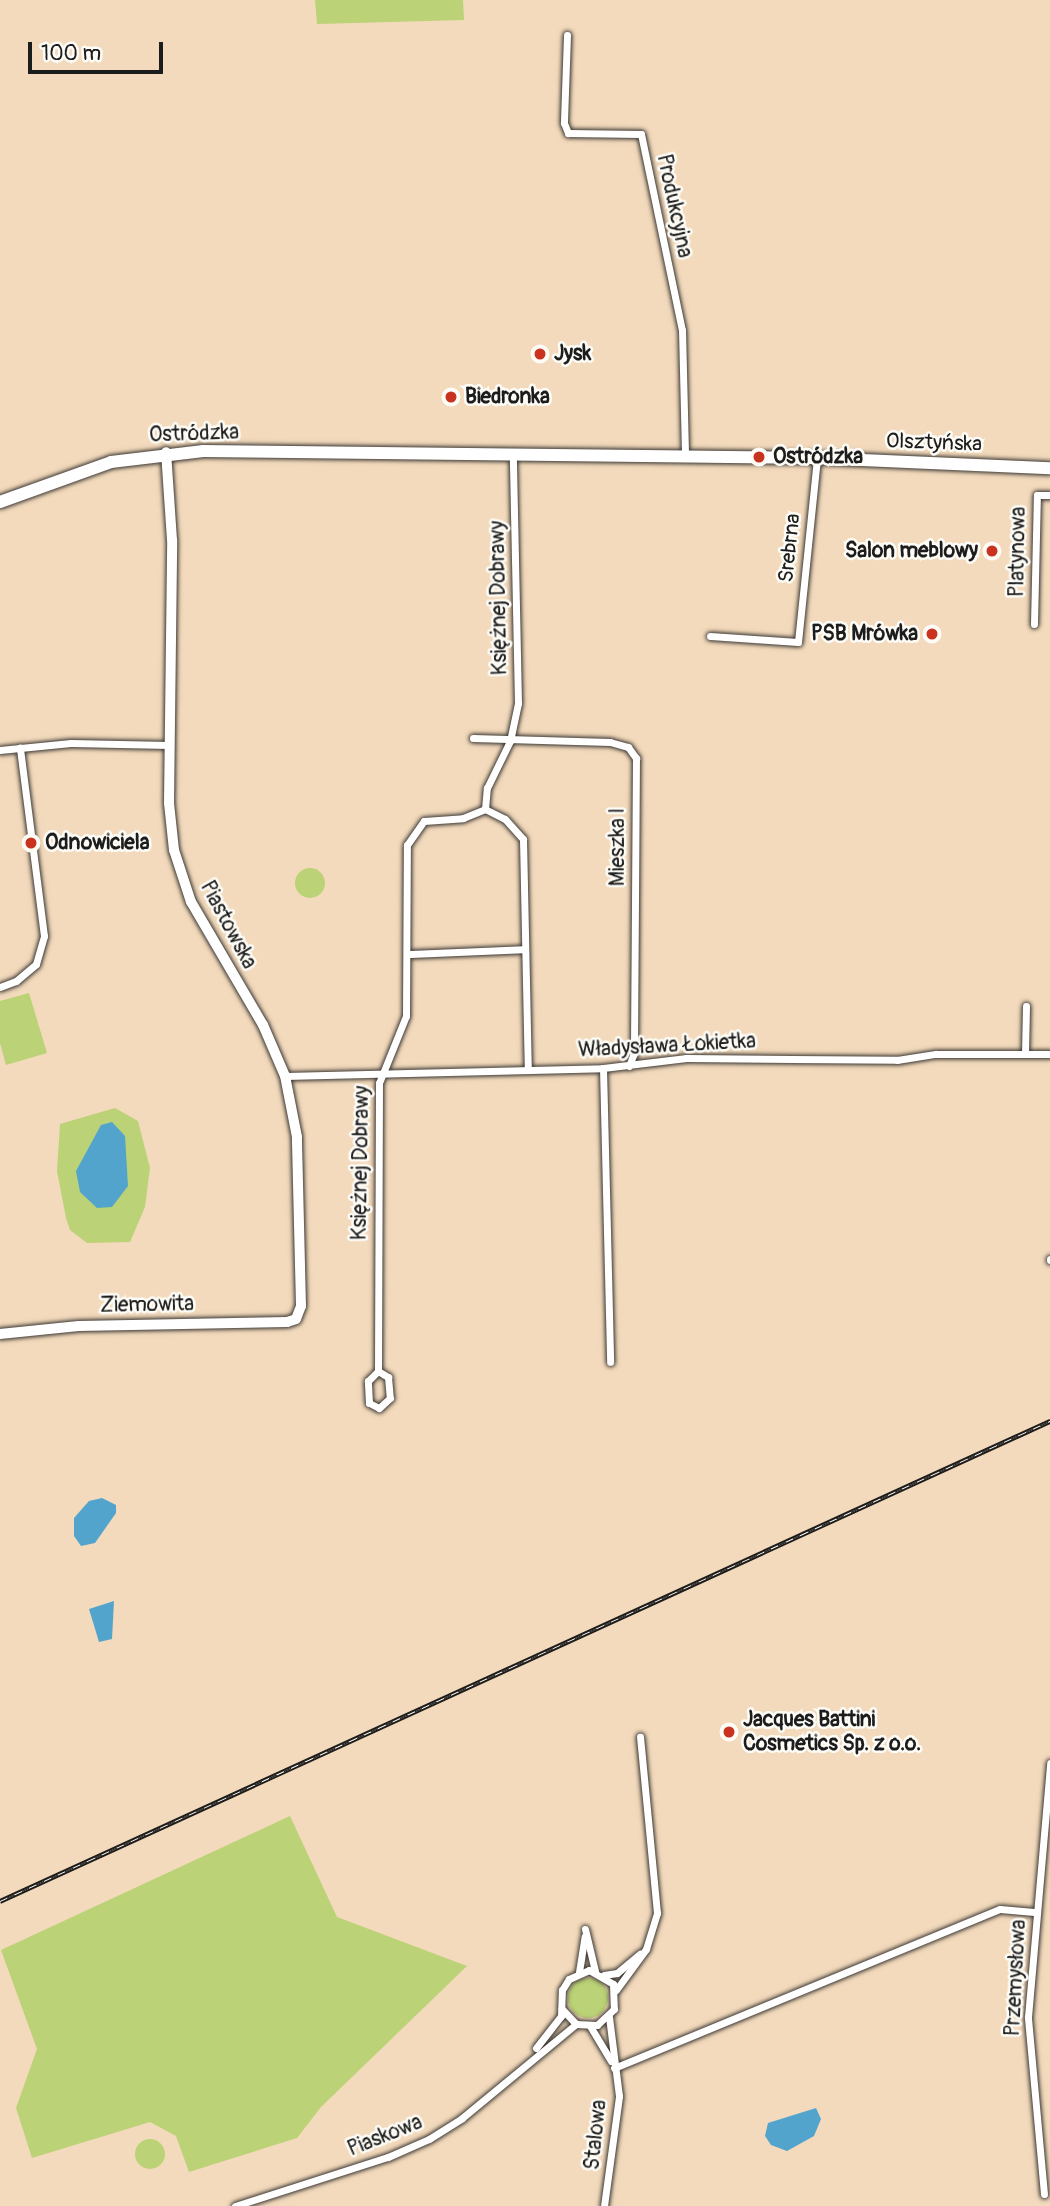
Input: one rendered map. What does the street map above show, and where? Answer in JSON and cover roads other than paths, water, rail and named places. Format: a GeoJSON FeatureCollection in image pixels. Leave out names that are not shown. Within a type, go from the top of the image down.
{"type":"FeatureCollection","features":[{"type":"Feature","properties":{"kind":"main road","name":"Ostródzka"},"geometry":{"type":"LineString","coordinates":[[0,502],[111,462],[166,452],[817,458]]}},
{"type":"Feature","properties":{"kind":"main road","name":"Olsztyńska"},"geometry":{"type":"LineString","coordinates":[[817,458],[1050,468]]}},
{"type":"Feature","properties":{"kind":"street","name":"Produkcyjna"},"geometry":{"type":"LineString","coordinates":[[567,35],[564,123],[568,133],[641,134],[682,330],[685,457]]}},
{"type":"Feature","properties":{"kind":"street","name":"Piastowska"},"geometry":{"type":"LineString","coordinates":[[166,452],[172,540],[169,803],[181,876],[208,936],[263,1026],[285,1076],[297,1137],[300,1186],[301,1306],[296,1319]]}},
{"type":"Feature","properties":{"kind":"street","name":"Księżnej Dobrawy"},"geometry":{"type":"LineString","coordinates":[[378,1371],[381,1074],[406,1016],[410,836],[424,821],[463,818],[485,809],[487,788],[510,741],[519,703],[513,454]]}},
{"type":"Feature","properties":{"kind":"street","name":"Srebrna"},"geometry":{"type":"LineString","coordinates":[[710,636],[798,642],[817,458]]}},
{"type":"Feature","properties":{"kind":"street","name":"Platynowa"},"geometry":{"type":"LineString","coordinates":[[1034,624],[1037,495],[1050,495]]}},
{"type":"Feature","properties":{"kind":"street"},"geometry":{"type":"LineString","coordinates":[[473,738],[510,741]]}},
{"type":"Feature","properties":{"kind":"street","name":"Mieszka I"},"geometry":{"type":"LineString","coordinates":[[510,741],[610,742],[628,747],[636,758],[634,1053],[629,1066]]}},
{"type":"Feature","properties":{"kind":"street"},"geometry":{"type":"LineString","coordinates":[[0,750],[71,743],[169,745]]}},
{"type":"Feature","properties":{"kind":"street"},"geometry":{"type":"LineString","coordinates":[[0,987],[16,981],[36,964],[44,936],[20,748]]}},
{"type":"Feature","properties":{"kind":"street"},"geometry":{"type":"LineString","coordinates":[[485,809],[505,819],[523,839],[528,1070]]}},
{"type":"Feature","properties":{"kind":"street"},"geometry":{"type":"LineString","coordinates":[[408,954],[526,949]]}},
{"type":"Feature","properties":{"kind":"street"},"geometry":{"type":"LineString","coordinates":[[1025,1054],[1026,1006]]}},
{"type":"Feature","properties":{"kind":"street","name":"Władysława Łokietka"},"geometry":{"type":"LineString","coordinates":[[285,1076],[603,1068],[686,1058],[897,1060],[936,1054],[1050,1054]]}},
{"type":"Feature","properties":{"kind":"street"},"geometry":{"type":"LineString","coordinates":[[603,1068],[610,1362]]}},
{"type":"Feature","properties":{"kind":"street","name":"Ziemowita"},"geometry":{"type":"LineString","coordinates":[[0,1334],[79,1326],[296,1319]]}},
{"type":"Feature","properties":{"kind":"street","name":"Księżnej Dobrawy"},"geometry":{"type":"LineString","coordinates":[[378,1371],[388,1377],[390,1398],[379,1408],[368,1399],[368,1378],[378,1371]]}},
{"type":"Feature","properties":{"kind":"street"},"geometry":{"type":"LineString","coordinates":[[562,2009],[576,2024],[590,2026],[609,2017],[616,1990],[646,1949],[656,1926],[657,1892],[640,1737]]}},
{"type":"Feature","properties":{"kind":"street","name":"Przemysłowa"},"geometry":{"type":"LineString","coordinates":[[1044,2194],[1028,2017],[1050,1763]]}},
{"type":"Feature","properties":{"kind":"street"},"geometry":{"type":"LineString","coordinates":[[614,2068],[1000,1909],[1037,1912]]}},
{"type":"Feature","properties":{"kind":"street"},"geometry":{"type":"LineString","coordinates":[[595,1971],[586,1928],[579,1972],[595,1971],[604,1975],[616,1990]]}},
{"type":"Feature","properties":{"kind":"street"},"geometry":{"type":"LineString","coordinates":[[604,1975],[617,1973],[646,1949]]}},
{"type":"Feature","properties":{"kind":"street","name":"Piaskowa"},"geometry":{"type":"LineString","coordinates":[[527,2060],[559,2021],[562,1990],[579,1972]]}},
{"type":"Feature","properties":{"kind":"street","name":"Stalowa"},"geometry":{"type":"LineString","coordinates":[[604,2206],[617,2127],[609,2017]]}},
{"type":"Feature","properties":{"kind":"street","name":"Piaskowa"},"geometry":{"type":"LineString","coordinates":[[235,2206],[388,2157],[429,2139],[462,2118],[527,2060],[576,2024]]}},
{"type":"Feature","properties":{"kind":"street","name":"Stalowa"},"geometry":{"type":"LineString","coordinates":[[590,2026],[614,2068]]}},
{"type":"Feature","properties":{"kind":"water"},"geometry":{"type":"Polygon","coordinates":[[[112,1122],[125,1136],[128,1186],[112,1207],[97,1208],[80,1192],[76,1171],[101,1125],[112,1122]]]}},
{"type":"Feature","properties":{"kind":"water"},"geometry":{"type":"Polygon","coordinates":[[[102,1498],[116,1505],[116,1513],[95,1543],[81,1546],[74,1536],[74,1518],[89,1501],[102,1498]]]}},
{"type":"Feature","properties":{"kind":"water"},"geometry":{"type":"Polygon","coordinates":[[[114,1601],[112,1639],[99,1642],[89,1609],[114,1601]]]}},
{"type":"Feature","properties":{"kind":"water"},"geometry":{"type":"Polygon","coordinates":[[[816,2108],[821,2119],[814,2136],[787,2151],[771,2145],[765,2136],[768,2123],[816,2108]]]}},
{"type":"Feature","properties":{"kind":"railway"},"geometry":{"type":"LineString","coordinates":[[0,1901],[1050,1421]]}},
{"type":"Feature","properties":{"kind":"place","name":"Jysk"},"geometry":{"type":"Point","coordinates":[540,354]}},
{"type":"Feature","properties":{"kind":"place","name":"Biedronka"},"geometry":{"type":"Point","coordinates":[451,397]}},
{"type":"Feature","properties":{"kind":"place","name":"Ostródzka"},"geometry":{"type":"Point","coordinates":[759,457]}},
{"type":"Feature","properties":{"kind":"place","name":"Salon meblowy"},"geometry":{"type":"Point","coordinates":[992,551]}},
{"type":"Feature","properties":{"kind":"place","name":"PSB Mrówka"},"geometry":{"type":"Point","coordinates":[932,634]}},
{"type":"Feature","properties":{"kind":"place","name":"Odnowiciela"},"geometry":{"type":"Point","coordinates":[31,843]}},
{"type":"Feature","properties":{"kind":"place","name":"Jacques Battini Cosmetics Sp. z o.o."},"geometry":{"type":"Point","coordinates":[729,1732]}}]}
